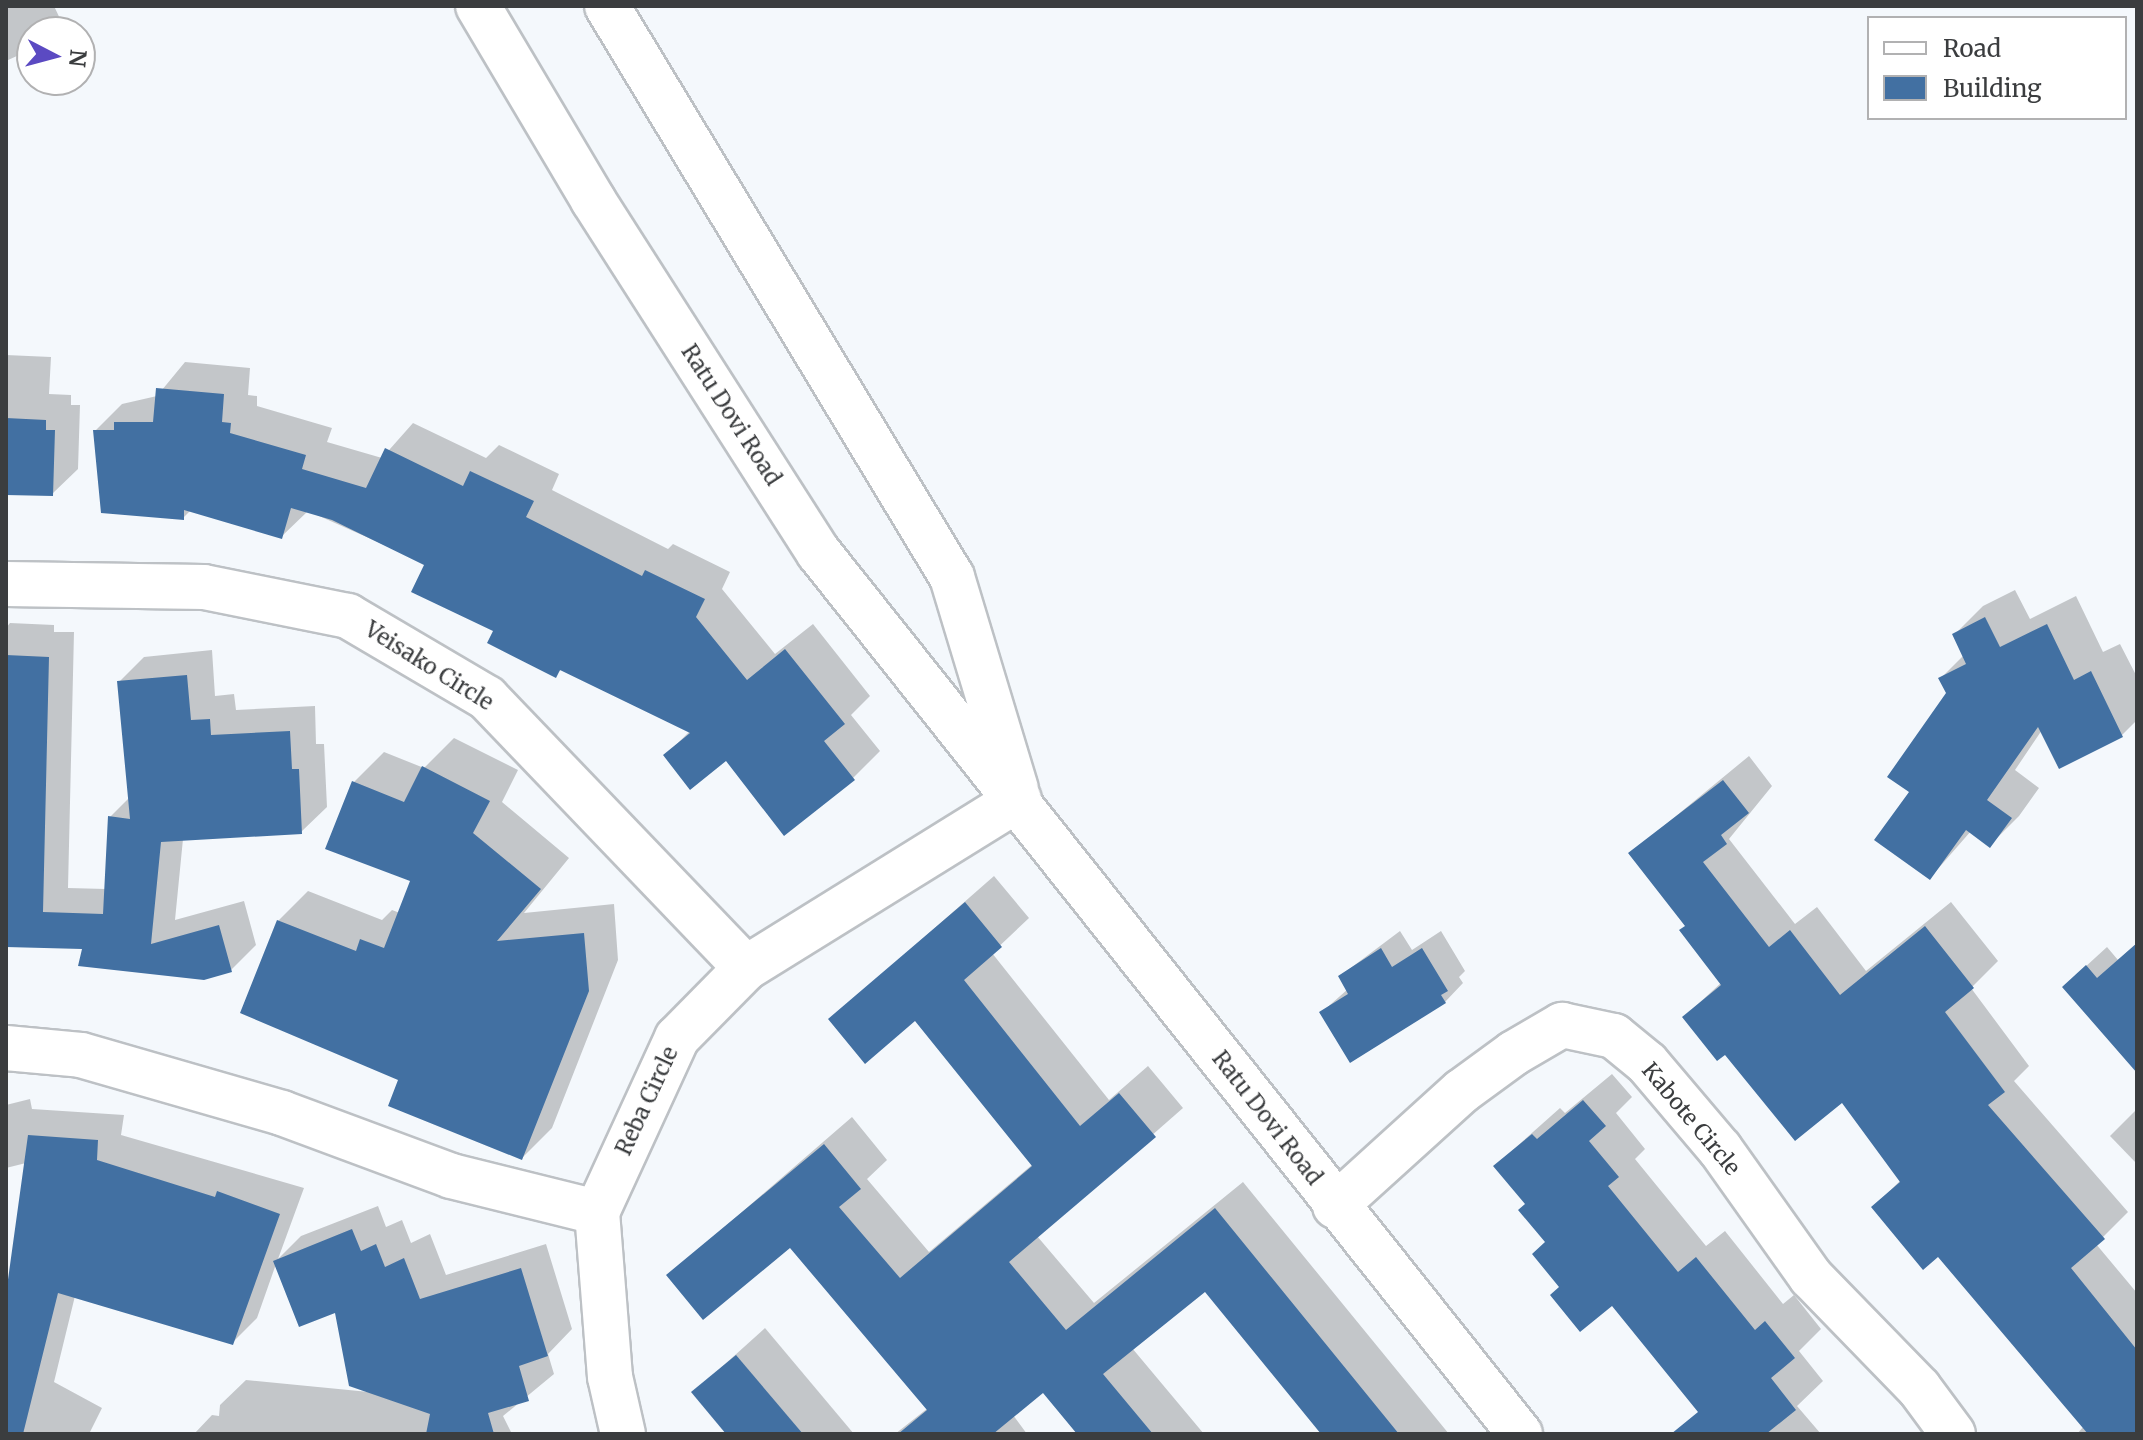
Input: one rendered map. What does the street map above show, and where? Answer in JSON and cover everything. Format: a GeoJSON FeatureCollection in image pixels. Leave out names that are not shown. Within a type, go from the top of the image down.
{"type":"FeatureCollection","features":[{"type":"Feature","properties":{"kind":"street","name":"Ratu Dovi Road"},"geometry":{"type":"LineString","coordinates":[[478,6],[593,200],[819,553],[955,728],[1019,799],[1335,1206],[1520,1434]]}},
{"type":"Feature","properties":{"kind":"street","name":"Ratu Dovi Road"},"geometry":{"type":"LineString","coordinates":[[607,6],[952,577],[1019,799]]}},
{"type":"Feature","properties":{"kind":"street","name":"Veisako Circle"},"geometry":{"type":"LineString","coordinates":[[6,584],[204,587],[348,616],[487,698],[746,968]]}},
{"type":"Feature","properties":{"kind":"street","name":"Reba Circle"},"geometry":{"type":"LineString","coordinates":[[623,1434],[610,1377],[597,1212],[677,1038],[746,968],[1019,799]]}},
{"type":"Feature","properties":{"kind":"street","name":"Kabote Circle"},"geometry":{"type":"LineString","coordinates":[[1335,1206],[1462,1091],[1514,1053],[1562,1025],[1614,1036],[1656,1074],[1720,1149],[1811,1277],[1919,1388],[1953,1434]]}},
{"type":"Feature","properties":{"kind":"street"},"geometry":{"type":"LineString","coordinates":[[6,1048],[81,1055],[282,1113],[451,1176],[597,1212]]}},
{"type":"Feature","properties":{"kind":"building"},"geometry":{"type":"Polygon","coordinates":[[[156,388],[224,394],[222,422],[231,423],[230,433],[306,455],[302,469],[366,488],[385,448],[463,486],[470,471],[534,501],[526,517],[642,576],[645,570],[705,599],[696,617],[747,680],[785,649],[845,724],[824,741],[855,780],[784,836],[726,761],[690,790],[663,755],[690,733],[560,670],[556,678],[487,643],[493,631],[411,592],[424,565],[332,520],[291,508],[282,539],[184,510],[184,520],[101,513],[93,430],[114,430],[114,422],[153,422],[156,388]]]}},
{"type":"Feature","properties":{"kind":"building"},"geometry":{"type":"Polygon","coordinates":[[[6,418],[46,420],[46,430],[55,430],[53,496],[6,495],[6,418]]]}},
{"type":"Feature","properties":{"kind":"building"},"geometry":{"type":"Polygon","coordinates":[[[1985,617],[2000,647],[2047,624],[2074,680],[2091,671],[2123,737],[2059,769],[2038,727],[1987,800],[2012,818],[1990,848],[1966,830],[1930,880],[1874,840],[1909,792],[1887,777],[1946,693],[1938,678],[1966,664],[1952,634],[1985,617]]]}},
{"type":"Feature","properties":{"kind":"building"},"geometry":{"type":"Polygon","coordinates":[[[6,655],[49,657],[43,912],[103,914],[108,816],[130,819],[117,681],[187,675],[191,720],[210,719],[211,735],[290,731],[292,769],[299,769],[302,834],[161,842],[151,944],[219,925],[232,972],[204,980],[78,966],[82,949],[6,947],[6,655]]]}},
{"type":"Feature","properties":{"kind":"building"},"geometry":{"type":"Polygon","coordinates":[[[422,766],[490,801],[473,833],[541,889],[497,941],[584,933],[589,991],[522,1160],[388,1106],[398,1080],[240,1013],[277,920],[356,951],[360,939],[384,948],[410,881],[325,849],[352,781],[404,802],[422,766]]]}},
{"type":"Feature","properties":{"kind":"building"},"geometry":{"type":"Polygon","coordinates":[[[1723,780],[1749,813],[1721,835],[1727,844],[1703,862],[1769,947],[1790,930],[1840,995],[1925,926],[1974,988],[1945,1012],[2005,1092],[1988,1105],[2105,1239],[2071,1268],[2137,1350],[2137,1434],[2088,1434],[1938,1257],[1923,1270],[1871,1207],[1900,1182],[1842,1103],[1795,1141],[1725,1055],[1717,1061],[1682,1017],[1721,985],[1679,930],[1685,926],[1628,853],[1723,780]]]}},
{"type":"Feature","properties":{"kind":"building"},"geometry":{"type":"Polygon","coordinates":[[[965,902],[1002,947],[964,980],[1080,1126],[1119,1093],[1156,1137],[1009,1262],[1066,1330],[1215,1208],[1399,1434],[1321,1434],[1205,1292],[1103,1374],[1153,1434],[1077,1434],[1043,1393],[993,1434],[898,1434],[927,1410],[790,1248],[703,1320],[666,1275],[824,1144],[861,1189],[839,1207],[900,1278],[1032,1166],[915,1021],[865,1064],[828,1019],[965,902]]]}},
{"type":"Feature","properties":{"kind":"building"},"geometry":{"type":"Polygon","coordinates":[[[2137,943],[2137,1073],[2062,987],[2086,965],[2097,978],[2137,943]]]}},
{"type":"Feature","properties":{"kind":"building"},"geometry":{"type":"Polygon","coordinates":[[[1381,948],[1392,967],[1422,948],[1448,991],[1441,995],[1446,1003],[1350,1063],[1319,1012],[1348,994],[1338,976],[1381,948]]]}},
{"type":"Feature","properties":{"kind":"building"},"geometry":{"type":"Polygon","coordinates":[[[1583,1100],[1606,1126],[1589,1141],[1619,1177],[1608,1186],[1678,1272],[1696,1257],[1755,1330],[1765,1321],[1795,1358],[1771,1378],[1796,1410],[1766,1434],[1671,1434],[1698,1412],[1612,1306],[1580,1332],[1550,1295],[1559,1287],[1532,1254],[1545,1242],[1518,1210],[1525,1204],[1493,1166],[1532,1134],[1537,1139],[1583,1100]]]}},
{"type":"Feature","properties":{"kind":"building"},"geometry":{"type":"Polygon","coordinates":[[[28,1135],[98,1140],[97,1160],[215,1197],[217,1191],[280,1214],[233,1345],[58,1293],[23,1434],[6,1434],[6,1294],[28,1135]]]}},
{"type":"Feature","properties":{"kind":"building"},"geometry":{"type":"Polygon","coordinates":[[[352,1229],[361,1251],[376,1244],[385,1267],[404,1258],[420,1299],[521,1268],[548,1356],[519,1366],[529,1401],[488,1413],[494,1434],[426,1434],[430,1414],[349,1386],[335,1313],[299,1327],[273,1261],[352,1229]]]}},
{"type":"Feature","properties":{"kind":"building"},"geometry":{"type":"Polygon","coordinates":[[[736,1355],[803,1434],[726,1434],[691,1392],[736,1355]]]}}]}
